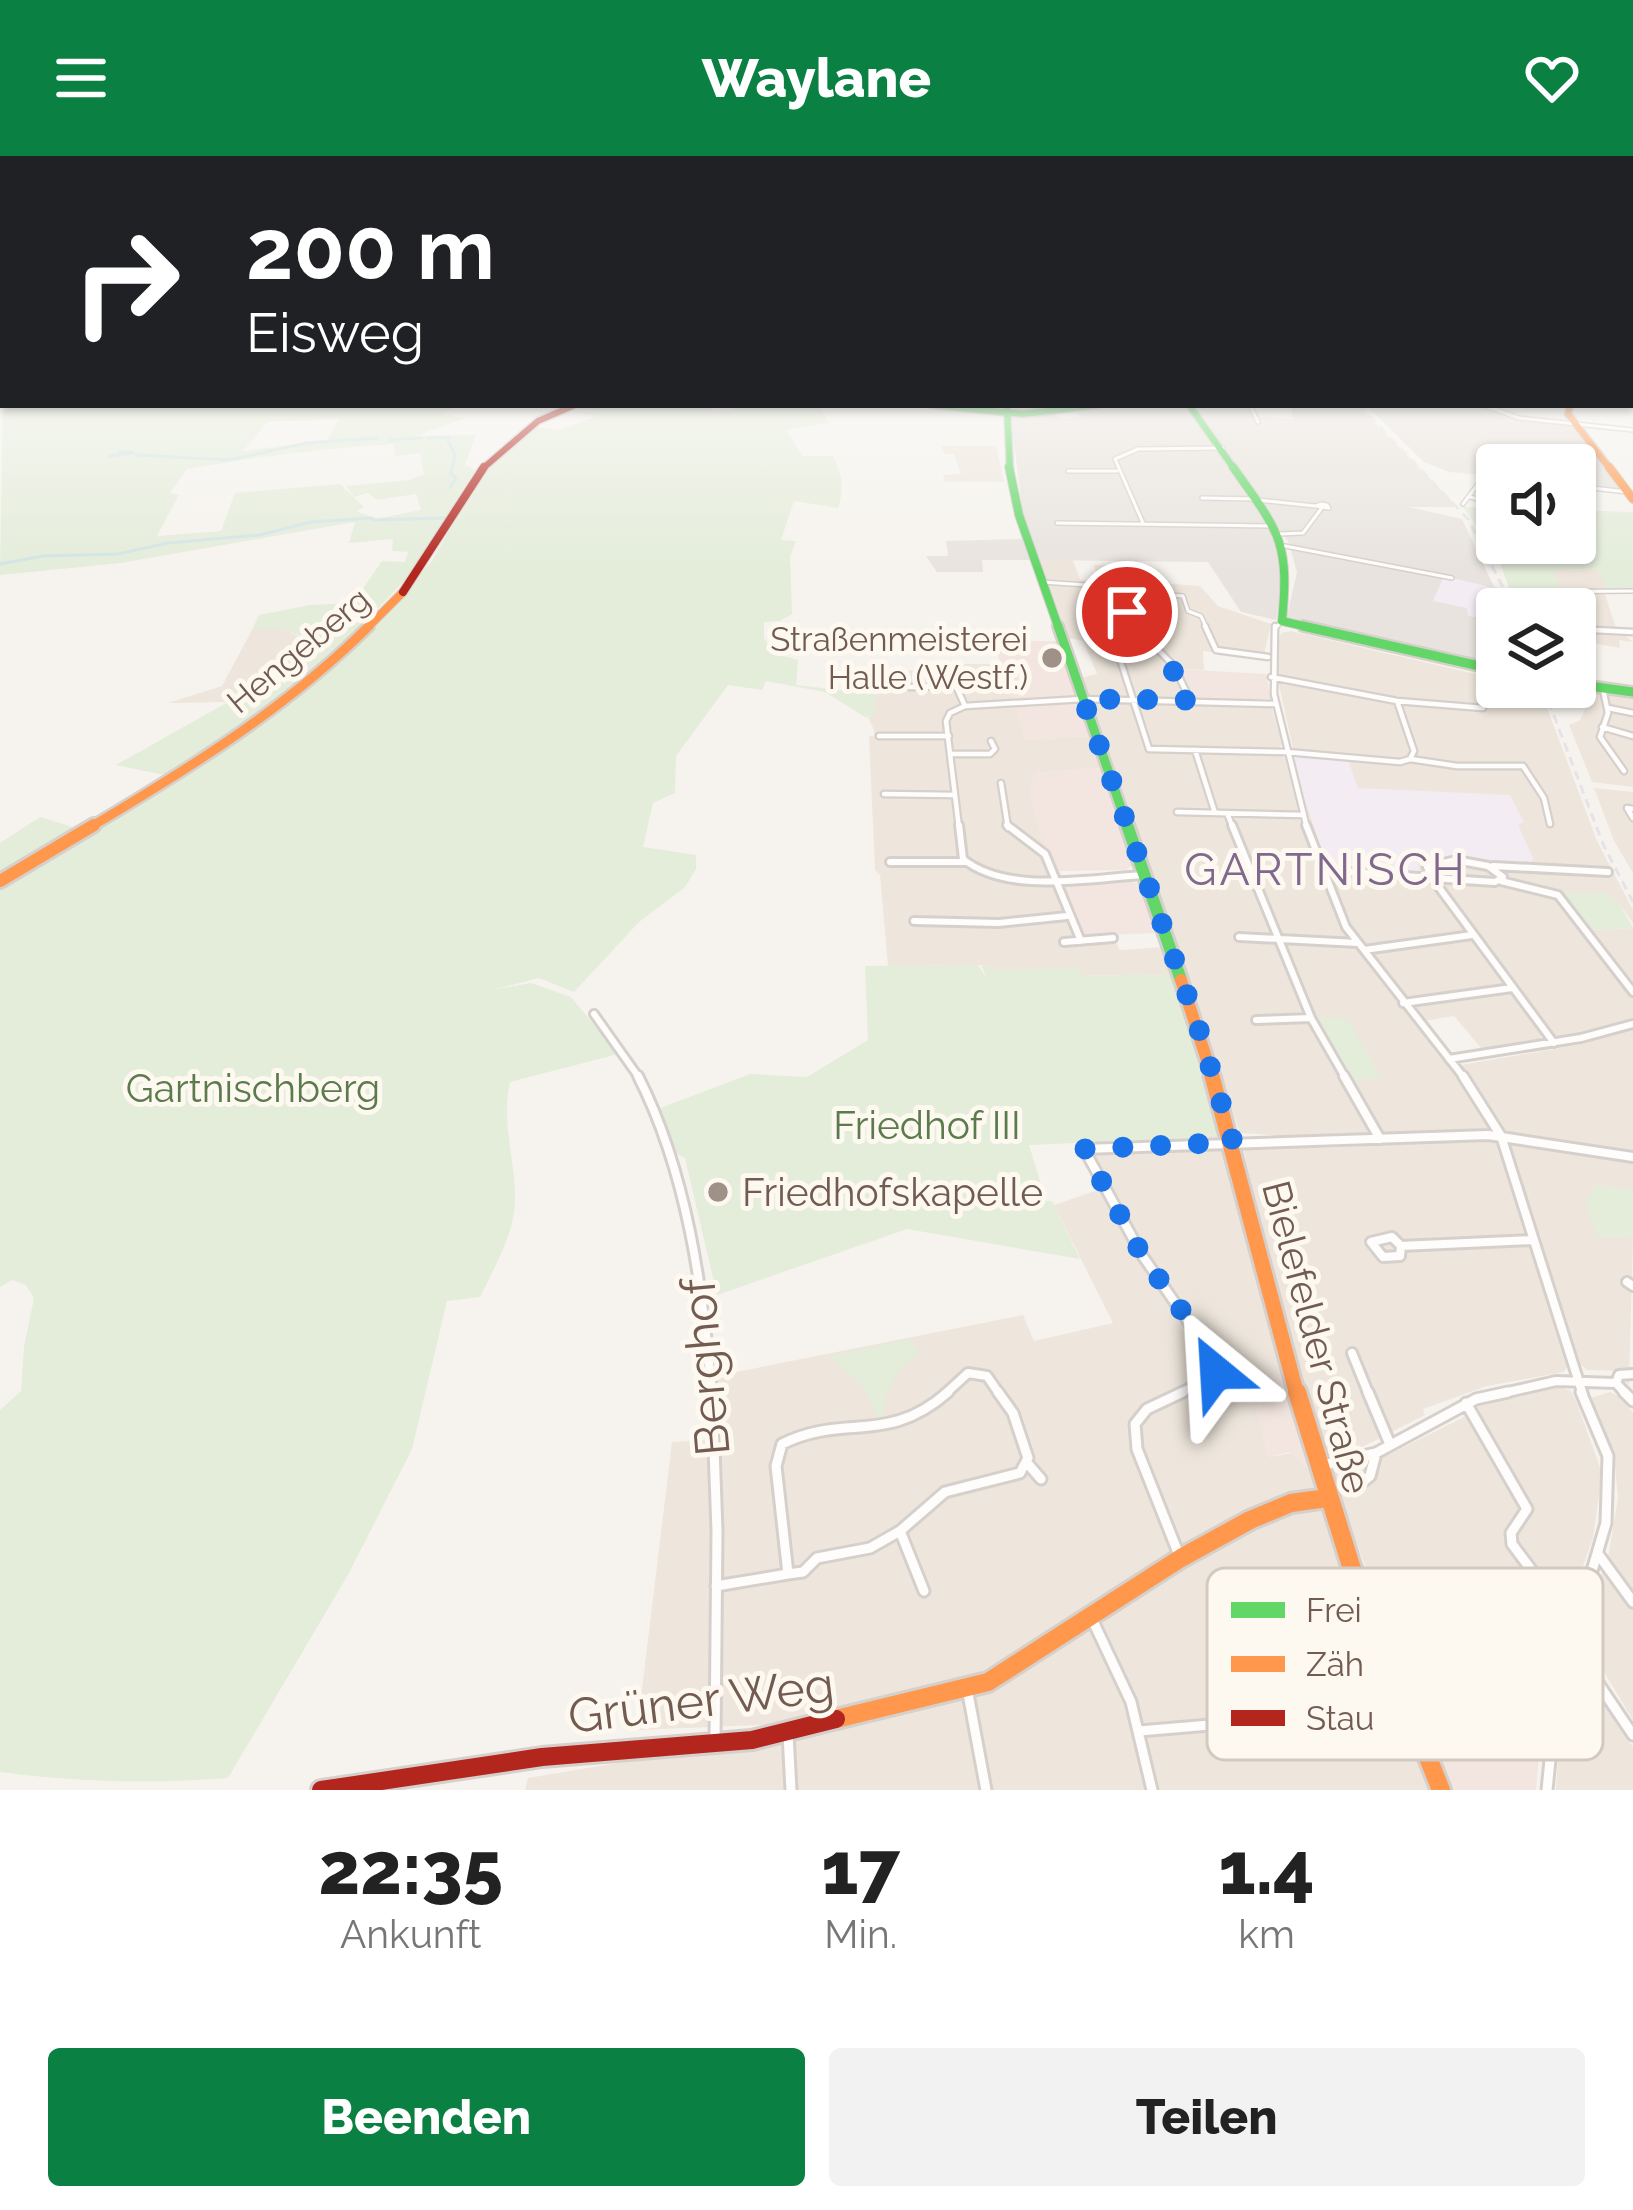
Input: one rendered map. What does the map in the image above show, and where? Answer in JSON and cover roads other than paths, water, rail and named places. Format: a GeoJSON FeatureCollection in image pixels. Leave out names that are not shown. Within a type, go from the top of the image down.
{"type":"FeatureCollection","features":[{"type":"Feature","properties":{"kind":"street","name":"Hengeberg"},"geometry":{"type":"LineString","coordinates":[[0,881],[198,763],[314,679],[414,581],[455,521],[482,469],[545,418]]}},
{"type":"Feature","properties":{"kind":"street","name":"Bielefelder Straße"},"geometry":{"type":"LineString","coordinates":[[1008,418],[1011,481],[1233,1142],[1316,1466],[1354,1568]]}},
{"type":"Feature","properties":{"kind":"street"},"geometry":{"type":"LineString","coordinates":[[1199,418],[1280,535],[1282,621]]}},
{"type":"Feature","properties":{"kind":"street"},"geometry":{"type":"LineString","coordinates":[[1256,418],[1258,422]]}},
{"type":"Feature","properties":{"kind":"street"},"geometry":{"type":"LineString","coordinates":[[1529,418],[1633,430]]}},
{"type":"Feature","properties":{"kind":"street"},"geometry":{"type":"LineString","coordinates":[[1571,418],[1630,496]]}},
{"type":"Feature","properties":{"kind":"street"},"geometry":{"type":"LineString","coordinates":[[1143,523],[1114,459],[1130,450],[1223,448]]}},
{"type":"Feature","properties":{"kind":"street"},"geometry":{"type":"LineString","coordinates":[[1068,471],[1117,471]]}},
{"type":"Feature","properties":{"kind":"street"},"geometry":{"type":"LineString","coordinates":[[1463,504],[1476,488]]}},
{"type":"Feature","properties":{"kind":"street"},"geometry":{"type":"LineString","coordinates":[[1596,489],[1630,496]]}},
{"type":"Feature","properties":{"kind":"street"},"geometry":{"type":"LineString","coordinates":[[1470,496],[1476,498]]}},
{"type":"Feature","properties":{"kind":"street"},"geometry":{"type":"LineString","coordinates":[[1202,498],[1318,507],[1303,532],[1280,535]]}},
{"type":"Feature","properties":{"kind":"street"},"geometry":{"type":"LineString","coordinates":[[1057,524],[1143,523],[1280,535],[1452,578]]}},
{"type":"Feature","properties":{"kind":"street"},"geometry":{"type":"LineString","coordinates":[[1042,582],[1106,584],[1118,591],[1183,596],[1188,611],[1201,616],[1216,650],[1268,657]]}},
{"type":"Feature","properties":{"kind":"street"},"geometry":{"type":"LineString","coordinates":[[1118,591],[1140,636],[1174,666],[1190,700]]}},
{"type":"Feature","properties":{"kind":"street"},"geometry":{"type":"LineString","coordinates":[[1596,591],[1633,591]]}},
{"type":"Feature","properties":{"kind":"street"},"geometry":{"type":"LineString","coordinates":[[1476,665],[1282,621],[1275,626],[1268,657],[1287,752],[1334,902],[1361,947],[1449,1058],[1501,1136],[1577,1381],[1608,1456],[1610,1491],[1593,1568]]}},
{"type":"Feature","properties":{"kind":"street"},"geometry":{"type":"LineString","coordinates":[[1596,630],[1633,632]]}},
{"type":"Feature","properties":{"kind":"street"},"geometry":{"type":"LineString","coordinates":[[1107,649],[1119,656],[1149,749],[1523,766],[1544,798],[1550,824]]}},
{"type":"Feature","properties":{"kind":"street"},"geometry":{"type":"LineString","coordinates":[[1271,677],[1397,701],[1476,707]]}},
{"type":"Feature","properties":{"kind":"street"},"geometry":{"type":"LineString","coordinates":[[910,687],[956,686],[965,706]]}},
{"type":"Feature","properties":{"kind":"street"},"geometry":{"type":"LineString","coordinates":[[1596,688],[1633,692]]}},
{"type":"Feature","properties":{"kind":"street"},"geometry":{"type":"LineString","coordinates":[[1603,689],[1608,708],[1601,728],[1603,744],[1623,769],[1633,768]]}},
{"type":"Feature","properties":{"kind":"street"},"geometry":{"type":"LineString","coordinates":[[965,862],[947,717],[965,706],[1083,699],[1276,704]]}},
{"type":"Feature","properties":{"kind":"street"},"geometry":{"type":"LineString","coordinates":[[1397,701],[1414,749],[1410,759]]}},
{"type":"Feature","properties":{"kind":"street"},"geometry":{"type":"LineString","coordinates":[[1608,708],[1633,713]]}},
{"type":"Feature","properties":{"kind":"street"},"geometry":{"type":"LineString","coordinates":[[1601,728],[1633,736]]}},
{"type":"Feature","properties":{"kind":"street"},"geometry":{"type":"LineString","coordinates":[[879,736],[949,736]]}},
{"type":"Feature","properties":{"kind":"street"},"geometry":{"type":"LineString","coordinates":[[951,754],[990,754],[995,749],[991,741]]}},
{"type":"Feature","properties":{"kind":"street"},"geometry":{"type":"LineString","coordinates":[[1195,750],[1215,813]]}},
{"type":"Feature","properties":{"kind":"street"},"geometry":{"type":"LineString","coordinates":[[1001,783],[1008,829],[1045,854],[1081,941]]}},
{"type":"Feature","properties":{"kind":"street"},"geometry":{"type":"LineString","coordinates":[[884,794],[956,795]]}},
{"type":"Feature","properties":{"kind":"street"},"geometry":{"type":"LineString","coordinates":[[1633,809],[1627,808],[1633,818]]}},
{"type":"Feature","properties":{"kind":"street"},"geometry":{"type":"LineString","coordinates":[[1177,812],[1304,815]]}},
{"type":"Feature","properties":{"kind":"street"},"geometry":{"type":"LineString","coordinates":[[1227,813],[1311,1018],[1380,1139]]}},
{"type":"Feature","properties":{"kind":"street"},"geometry":{"type":"LineString","coordinates":[[1554,1043],[1427,867],[1436,861],[1608,872]]}},
{"type":"Feature","properties":{"kind":"street"},"geometry":{"type":"LineString","coordinates":[[890,862],[965,862],[993,877],[1145,875]]}},
{"type":"Feature","properties":{"kind":"street"},"geometry":{"type":"LineString","coordinates":[[1493,866],[1503,874],[1501,880]]}},
{"type":"Feature","properties":{"kind":"street"},"geometry":{"type":"LineString","coordinates":[[1323,870],[1501,880],[1558,895],[1633,992]]}},
{"type":"Feature","properties":{"kind":"street"},"geometry":{"type":"LineString","coordinates":[[914,921],[999,922],[1067,916]]}},
{"type":"Feature","properties":{"kind":"street"},"geometry":{"type":"LineString","coordinates":[[1239,937],[1361,947],[1472,935]]}},
{"type":"Feature","properties":{"kind":"street"},"geometry":{"type":"LineString","coordinates":[[1064,942],[1113,938]]}},
{"type":"Feature","properties":{"kind":"street"},"geometry":{"type":"LineString","coordinates":[[1402,1003],[1513,988]]}},
{"type":"Feature","properties":{"kind":"street","name":"Berghof"},"geometry":{"type":"LineString","coordinates":[[594,1014],[634,1066],[650,1102],[688,1223],[704,1299],[712,1377],[715,1744]]}},
{"type":"Feature","properties":{"kind":"street"},"geometry":{"type":"LineString","coordinates":[[1256,1020],[1311,1018]]}},
{"type":"Feature","properties":{"kind":"street"},"geometry":{"type":"LineString","coordinates":[[1449,1058],[1554,1043],[1633,1024]]}},
{"type":"Feature","properties":{"kind":"street"},"geometry":{"type":"LineString","coordinates":[[1180,1558],[1138,1449],[1135,1424],[1147,1408],[1213,1377],[1216,1362],[1142,1255],[1084,1149],[1501,1136],[1633,1157]]}},
{"type":"Feature","properties":{"kind":"street"},"geometry":{"type":"LineString","coordinates":[[1401,1246],[1533,1240]]}},
{"type":"Feature","properties":{"kind":"street"},"geometry":{"type":"LineString","coordinates":[[1352,1353],[1389,1442]]}},
{"type":"Feature","properties":{"kind":"street"},"geometry":{"type":"LineString","coordinates":[[788,1575],[775,1459],[788,1440],[829,1427],[904,1422],[941,1399],[968,1373],[980,1372],[1013,1413],[1028,1463],[1041,1479]]}},
{"type":"Feature","properties":{"kind":"street"},"geometry":{"type":"LineString","coordinates":[[1616,1382],[1619,1375],[1633,1374]]}},
{"type":"Feature","properties":{"kind":"street"},"geometry":{"type":"LineString","coordinates":[[1316,1466],[1376,1453],[1466,1403],[1556,1381],[1616,1382],[1633,1401]]}},
{"type":"Feature","properties":{"kind":"street"},"geometry":{"type":"LineString","coordinates":[[1466,1403],[1526,1509],[1511,1533],[1512,1544],[1530,1568]]}},
{"type":"Feature","properties":{"kind":"street"},"geometry":{"type":"LineString","coordinates":[[1355,1489],[1370,1476],[1376,1453]]}},
{"type":"Feature","properties":{"kind":"street"},"geometry":{"type":"LineString","coordinates":[[716,1586],[803,1572],[817,1558],[870,1548],[900,1531],[945,1492],[1012,1476],[1028,1463]]}},
{"type":"Feature","properties":{"kind":"street","name":"Grüner Weg"},"geometry":{"type":"LineString","coordinates":[[321,1790],[542,1757],[788,1735],[988,1682],[1180,1558],[1291,1503],[1327,1498]]}},
{"type":"Feature","properties":{"kind":"street"},"geometry":{"type":"LineString","coordinates":[[900,1531],[924,1591]]}},
{"type":"Feature","properties":{"kind":"street"},"geometry":{"type":"LineString","coordinates":[[1598,1554],[1633,1602]]}},
{"type":"Feature","properties":{"kind":"street"},"geometry":{"type":"LineString","coordinates":[[1091,1617],[1112,1656],[1139,1731],[1152,1790]]}},
{"type":"Feature","properties":{"kind":"street"},"geometry":{"type":"LineString","coordinates":[[967,1688],[986,1790]]}},
{"type":"Feature","properties":{"kind":"street"},"geometry":{"type":"LineString","coordinates":[[1603,1690],[1633,1735]]}},
{"type":"Feature","properties":{"kind":"street"},"geometry":{"type":"LineString","coordinates":[[1139,1731],[1207,1725]]}},
{"type":"Feature","properties":{"kind":"street"},"geometry":{"type":"LineString","coordinates":[[788,1735],[791,1790]]}},
{"type":"Feature","properties":{"kind":"street","name":"Bielefelder Straße"},"geometry":{"type":"LineString","coordinates":[[1429,1760],[1441,1790]]}},
{"type":"Feature","properties":{"kind":"street"},"geometry":{"type":"LineString","coordinates":[[1547,1790],[1550,1760]]}},
{"type":"Feature","properties":{"kind":"waterway"},"geometry":{"type":"LineString","coordinates":[[428,438],[450,437]]}},
{"type":"Feature","properties":{"kind":"waterway"},"geometry":{"type":"LineString","coordinates":[[136,455],[229,460],[306,443],[377,438]]}},
{"type":"Feature","properties":{"kind":"waterway"},"geometry":{"type":"LineString","coordinates":[[390,440],[421,438]]}},
{"type":"Feature","properties":{"kind":"waterway"},"geometry":{"type":"LineString","coordinates":[[447,438],[455,455],[451,474],[456,478],[450,488]]}},
{"type":"Feature","properties":{"kind":"waterway"},"geometry":{"type":"LineString","coordinates":[[119,452],[132,452]]}},
{"type":"Feature","properties":{"kind":"waterway"},"geometry":{"type":"LineString","coordinates":[[110,456],[133,453]]}},
{"type":"Feature","properties":{"kind":"waterway"},"geometry":{"type":"LineString","coordinates":[[0,564],[43,556],[118,554],[168,543],[259,535],[311,522],[372,518]]}},
{"type":"Feature","properties":{"kind":"waterway"},"geometry":{"type":"LineString","coordinates":[[373,520],[447,518]]}},
{"type":"Feature","properties":{"kind":"railway"},"geometry":{"type":"LineString","coordinates":[[1372,418],[1468,519],[1503,588]]}},
{"type":"Feature","properties":{"kind":"railway"},"geometry":{"type":"LineString","coordinates":[[1551,708],[1603,844],[1633,902]]}},
{"type":"Feature","properties":{"kind":"place","name":"Straßenmeisterei Halle (Westf.)"},"geometry":{"type":"Point","coordinates":[1052,658]}},
{"type":"Feature","properties":{"kind":"place","name":"Friedhofskapelle"},"geometry":{"type":"Point","coordinates":[718,1192]}},
{"type":"Feature","properties":{"kind":"district","name":"GARTNISCH"},"geometry":{"type":"Point","coordinates":[1326,869]}},
{"type":"Feature","properties":{"kind":"park label","name":"Gartnischberg"},"geometry":{"type":"Point","coordinates":[253,1088]}},
{"type":"Feature","properties":{"kind":"park label","name":"Friedhof III"},"geometry":{"type":"Point","coordinates":[927,1125]}}]}
